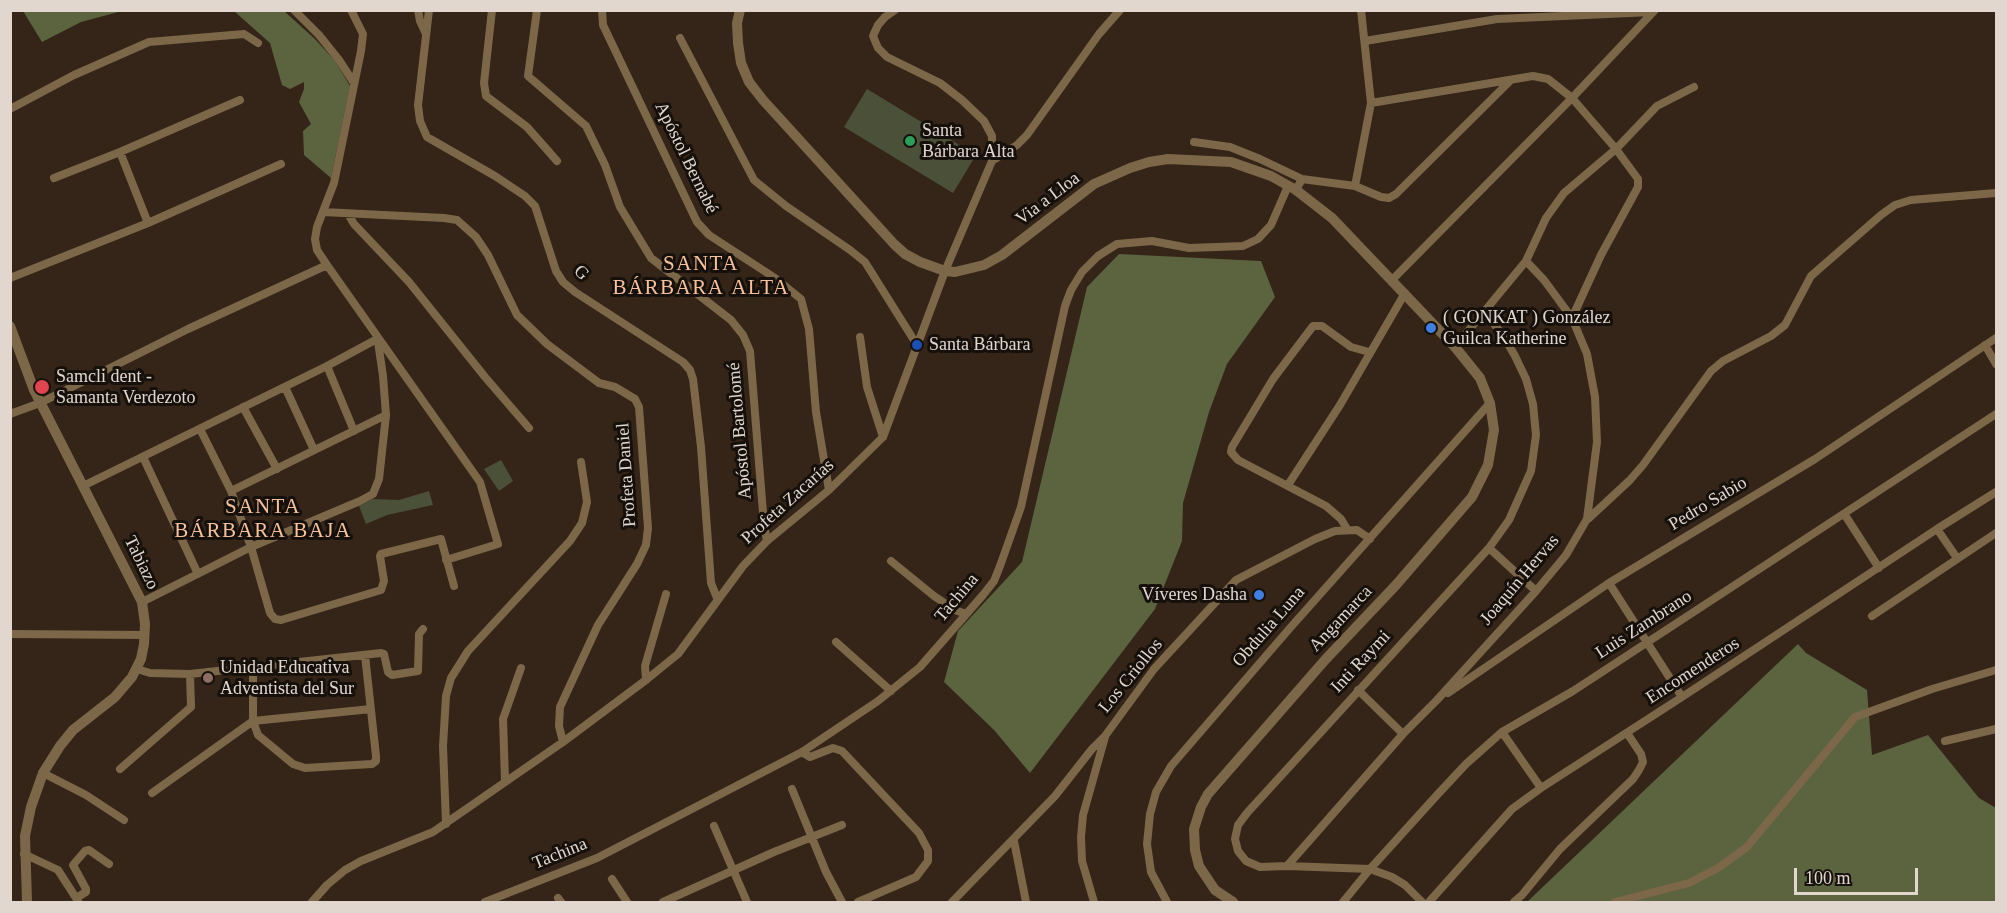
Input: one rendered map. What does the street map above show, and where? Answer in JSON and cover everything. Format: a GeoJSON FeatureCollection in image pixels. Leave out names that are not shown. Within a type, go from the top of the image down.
{"type":"FeatureCollection","features":[{"type":"Feature","properties":{"kind":"street"},"geometry":{"type":"LineString","coordinates":[[294,10],[319,35],[354,83]]}},
{"type":"Feature","properties":{"kind":"street"},"geometry":{"type":"LineString","coordinates":[[351,10],[363,34],[334,183],[315,239],[317,250],[327,265],[480,482],[498,544],[446,560]]}},
{"type":"Feature","properties":{"kind":"street"},"geometry":{"type":"LineString","coordinates":[[418,10],[426,34]]}},
{"type":"Feature","properties":{"kind":"street","name":"G"},"geometry":{"type":"LineString","coordinates":[[429,10],[418,105],[420,121],[428,137],[525,196],[535,206],[556,271],[563,282],[683,362],[690,370],[701,447],[711,583],[717,598]]}},
{"type":"Feature","properties":{"kind":"street"},"geometry":{"type":"LineString","coordinates":[[492,10],[484,83],[486,96],[527,127],[557,161]]}},
{"type":"Feature","properties":{"kind":"street","name":"Apóstol Bartolomé"},"geometry":{"type":"LineString","coordinates":[[537,10],[528,76],[586,126],[605,165],[620,207],[651,258],[731,320],[743,335],[750,351],[767,541]]}},
{"type":"Feature","properties":{"kind":"street","name":"Apóstol Bernabé"},"geometry":{"type":"LineString","coordinates":[[602,10],[603,25],[697,222],[709,236],[775,279],[801,299],[810,329],[816,412],[829,490]]}},
{"type":"Feature","properties":{"kind":"street","name":"Via a Lloa"},"geometry":{"type":"LineString","coordinates":[[740,10],[736,23],[741,63],[749,82],[894,244],[905,254],[920,262],[945,271],[966,271],[993,260],[1094,184],[1130,168],[1168,159],[1231,162],[1257,170],[1292,188],[1332,218],[1455,347]]}},
{"type":"Feature","properties":{"kind":"street","name":"Profeta Zacarías"},"geometry":{"type":"LineString","coordinates":[[312,903],[327,885],[345,870],[361,861],[419,839],[446,824],[563,742],[678,654],[717,598],[743,566],[767,541],[829,490],[883,437],[945,271],[992,161],[992,136],[984,121],[962,99],[940,83],[887,57],[878,48],[873,36],[878,25],[895,10]]}},
{"type":"Feature","properties":{"kind":"street"},"geometry":{"type":"LineString","coordinates":[[992,161],[1028,135],[1099,34],[1120,10]]}},
{"type":"Feature","properties":{"kind":"street"},"geometry":{"type":"LineString","coordinates":[[1355,186],[1371,103],[1361,10]]}},
{"type":"Feature","properties":{"kind":"street"},"geometry":{"type":"LineString","coordinates":[[1365,41],[1497,15],[1654,11]]}},
{"type":"Feature","properties":{"kind":"street"},"geometry":{"type":"LineString","coordinates":[[1392,280],[1572,98],[1654,11]]}},
{"type":"Feature","properties":{"kind":"street"},"geometry":{"type":"LineString","coordinates":[[10,109],[74,75],[149,42],[244,34],[258,43]]}},
{"type":"Feature","properties":{"kind":"street"},"geometry":{"type":"LineString","coordinates":[[680,38],[754,180],[786,206],[865,262],[917,345]]}},
{"type":"Feature","properties":{"kind":"street"},"geometry":{"type":"LineString","coordinates":[[1371,103],[1541,76],[1572,98],[1616,149],[1638,180],[1634,198],[1601,255],[1572,318]]}},
{"type":"Feature","properties":{"kind":"street"},"geometry":{"type":"LineString","coordinates":[[1194,142],[1230,147],[1302,179],[1355,186],[1389,198],[1396,194],[1510,81]]}},
{"type":"Feature","properties":{"kind":"street"},"geometry":{"type":"LineString","coordinates":[[1455,347],[1526,261],[1554,205],[1564,193],[1616,149],[1658,106],[1694,87]]}},
{"type":"Feature","properties":{"kind":"street"},"geometry":{"type":"LineString","coordinates":[[54,178],[240,100]]}},
{"type":"Feature","properties":{"kind":"street"},"geometry":{"type":"LineString","coordinates":[[120,152],[148,222]]}},
{"type":"Feature","properties":{"kind":"street"},"geometry":{"type":"LineString","coordinates":[[10,278],[148,222],[281,164]]}},
{"type":"Feature","properties":{"kind":"street","name":"Tachina"},"geometry":{"type":"LineString","coordinates":[[485,903],[597,858],[802,752],[891,691],[920,667],[994,581],[1021,507],[1065,306],[1082,272],[1098,256],[1118,244],[1152,241],[1189,248],[1243,246],[1258,239],[1271,225],[1292,188],[1302,179]]}},
{"type":"Feature","properties":{"kind":"street"},"geometry":{"type":"LineString","coordinates":[[1587,519],[1643,465],[1711,371],[1723,361],[1771,336],[1785,325],[1811,276],[1895,205],[1911,200],[1996,193]]}},
{"type":"Feature","properties":{"kind":"street","name":"Profeta Daniel"},"geometry":{"type":"LineString","coordinates":[[323,212],[457,220],[476,237],[488,255],[517,315],[547,344],[599,383],[615,387],[636,399],[639,407],[648,528],[646,545],[637,564],[598,625],[560,707],[563,742]]}},
{"type":"Feature","properties":{"kind":"street"},"geometry":{"type":"LineString","coordinates":[[348,214],[354,224],[409,282],[529,428]]}},
{"type":"Feature","properties":{"kind":"street","name":"Joaquín Hervas"},"geometry":{"type":"LineString","coordinates":[[1287,866],[1403,734],[1536,591],[1566,555],[1587,519],[1597,442],[1595,397],[1587,354],[1572,318],[1544,280],[1526,261]]}},
{"type":"Feature","properties":{"kind":"street"},"geometry":{"type":"LineString","coordinates":[[10,414],[40,403],[188,329],[327,265]]}},
{"type":"Feature","properties":{"kind":"street"},"geometry":{"type":"LineString","coordinates":[[1288,485],[1340,405],[1405,293]]}},
{"type":"Feature","properties":{"kind":"street","name":"Inti Raymi"},"geometry":{"type":"LineString","coordinates":[[1422,903],[1405,885],[1392,877],[1370,869],[1260,867],[1246,861],[1238,851],[1235,838],[1238,825],[1489,548],[1509,520],[1531,471],[1536,435],[1533,404],[1526,379],[1503,335],[1484,312]]}},
{"type":"Feature","properties":{"kind":"street","name":"Tabiazo"},"geometry":{"type":"LineString","coordinates":[[10,326],[40,403],[142,602],[145,635],[137,669],[124,688],[74,730],[60,746],[43,773],[27,819],[24,854],[27,903]]}},
{"type":"Feature","properties":{"kind":"street"},"geometry":{"type":"LineString","coordinates":[[1369,352],[1351,347],[1322,326],[1313,327],[1273,379],[1234,442],[1231,452],[1238,460],[1335,512],[1347,529],[1357,530],[1370,539]]}},
{"type":"Feature","properties":{"kind":"street"},"geometry":{"type":"LineString","coordinates":[[860,337],[867,387],[883,437]]}},
{"type":"Feature","properties":{"kind":"street","name":"Pedro Sabio"},"geometry":{"type":"LineString","coordinates":[[1437,700],[1609,583],[1815,459],[1996,338]]}},
{"type":"Feature","properties":{"kind":"street"},"geometry":{"type":"LineString","coordinates":[[83,486],[378,339]]}},
{"type":"Feature","properties":{"kind":"street"},"geometry":{"type":"LineString","coordinates":[[142,602],[251,547],[373,494],[378,479],[386,415],[378,339]]}},
{"type":"Feature","properties":{"kind":"street"},"geometry":{"type":"LineString","coordinates":[[1985,345],[1996,364]]}},
{"type":"Feature","properties":{"kind":"street","name":"Angamarca"},"geometry":{"type":"LineString","coordinates":[[1233,903],[1215,890],[1199,866],[1195,850],[1194,829],[1208,794],[1325,660],[1396,585],[1472,496],[1488,465],[1494,430],[1490,403],[1480,378],[1455,347]]}},
{"type":"Feature","properties":{"kind":"street"},"geometry":{"type":"LineString","coordinates":[[327,366],[354,430]]}},
{"type":"Feature","properties":{"kind":"street"},"geometry":{"type":"LineString","coordinates":[[285,387],[314,450]]}},
{"type":"Feature","properties":{"kind":"street","name":"Obdulia Luna"},"geometry":{"type":"LineString","coordinates":[[1167,903],[1151,872],[1147,844],[1150,814],[1156,792],[1171,766],[1490,403]]}},
{"type":"Feature","properties":{"kind":"street"},"geometry":{"type":"LineString","coordinates":[[243,407],[277,469]]}},
{"type":"Feature","properties":{"kind":"street","name":"Luis Zambrano"},"geometry":{"type":"LineString","coordinates":[[1343,903],[1370,869],[1466,764],[1502,732],[1573,691],[1996,414]]}},
{"type":"Feature","properties":{"kind":"street"},"geometry":{"type":"LineString","coordinates":[[231,491],[386,415]]}},
{"type":"Feature","properties":{"kind":"street"},"geometry":{"type":"LineString","coordinates":[[200,429],[231,491],[251,547],[270,613],[275,619],[281,620],[381,590],[384,581],[380,556],[383,552],[441,538],[454,586]]}},
{"type":"Feature","properties":{"kind":"street"},"geometry":{"type":"LineString","coordinates":[[143,457],[198,574]]}},
{"type":"Feature","properties":{"kind":"street"},"geometry":{"type":"LineString","coordinates":[[446,824],[443,746],[446,696],[451,678],[468,651],[570,541],[582,523],[587,502],[581,462]]}},
{"type":"Feature","properties":{"kind":"street","name":"Encomenderos"},"geometry":{"type":"LineString","coordinates":[[1429,903],[1512,809],[1996,492]]}},
{"type":"Feature","properties":{"kind":"street"},"geometry":{"type":"LineString","coordinates":[[1845,515],[1879,568]]}},
{"type":"Feature","properties":{"kind":"street","name":"Los Criollos"},"geometry":{"type":"LineString","coordinates":[[952,903],[1055,796],[1105,736],[1154,669],[1236,580],[1315,539],[1347,529]]}},
{"type":"Feature","properties":{"kind":"street"},"geometry":{"type":"LineString","coordinates":[[1937,529],[1957,558]]}},
{"type":"Feature","properties":{"kind":"street"},"geometry":{"type":"LineString","coordinates":[[1872,616],[1996,533]]}},
{"type":"Feature","properties":{"kind":"street"},"geometry":{"type":"LineString","coordinates":[[1489,548],[1536,591]]}},
{"type":"Feature","properties":{"kind":"street"},"geometry":{"type":"LineString","coordinates":[[891,561],[934,596],[955,610],[966,614]]}},
{"type":"Feature","properties":{"kind":"street"},"geometry":{"type":"LineString","coordinates":[[1609,583],[1682,698]]}},
{"type":"Feature","properties":{"kind":"street"},"geometry":{"type":"LineString","coordinates":[[646,680],[645,666],[666,594]]}},
{"type":"Feature","properties":{"kind":"street"},"geometry":{"type":"LineString","coordinates":[[137,669],[150,673],[190,674],[384,654],[388,672],[392,675],[418,671],[419,634],[423,629]]}},
{"type":"Feature","properties":{"kind":"street"},"geometry":{"type":"LineString","coordinates":[[10,634],[145,635]]}},
{"type":"Feature","properties":{"kind":"street"},"geometry":{"type":"LineString","coordinates":[[837,642],[891,691]]}},
{"type":"Feature","properties":{"kind":"street"},"geometry":{"type":"LineString","coordinates":[[253,668],[253,721],[261,738],[293,764],[305,768],[372,764],[376,761],[365,655]]}},
{"type":"Feature","properties":{"kind":"street"},"geometry":{"type":"LineString","coordinates":[[505,781],[503,719],[521,668]]}},
{"type":"Feature","properties":{"kind":"street"},"geometry":{"type":"LineString","coordinates":[[1615,903],[1689,882],[1718,868],[1748,847],[1855,717],[1932,689],[1996,670]]}},
{"type":"Feature","properties":{"kind":"street"},"geometry":{"type":"LineString","coordinates":[[120,769],[190,707],[190,674]]}},
{"type":"Feature","properties":{"kind":"street"},"geometry":{"type":"LineString","coordinates":[[1358,690],[1403,734]]}},
{"type":"Feature","properties":{"kind":"street"},"geometry":{"type":"LineString","coordinates":[[152,793],[253,721],[371,709]]}},
{"type":"Feature","properties":{"kind":"street"},"geometry":{"type":"LineString","coordinates":[[1945,741],[1996,729]]}},
{"type":"Feature","properties":{"kind":"street"},"geometry":{"type":"LineString","coordinates":[[1502,732],[1541,788]]}},
{"type":"Feature","properties":{"kind":"street"},"geometry":{"type":"LineString","coordinates":[[1514,903],[1560,849],[1633,779],[1639,770],[1642,762],[1641,754],[1627,733]]}},
{"type":"Feature","properties":{"kind":"street"},"geometry":{"type":"LineString","coordinates":[[1094,903],[1082,861],[1081,837],[1083,814],[1105,736]]}},
{"type":"Feature","properties":{"kind":"street"},"geometry":{"type":"LineString","coordinates":[[802,752],[810,757],[838,748],[919,833],[928,850],[928,861],[916,877],[858,903]]}},
{"type":"Feature","properties":{"kind":"street"},"geometry":{"type":"LineString","coordinates":[[43,773],[87,795],[124,820]]}},
{"type":"Feature","properties":{"kind":"street"},"geometry":{"type":"LineString","coordinates":[[792,789],[826,872],[842,903]]}},
{"type":"Feature","properties":{"kind":"street"},"geometry":{"type":"LineString","coordinates":[[663,903],[842,825]]}},
{"type":"Feature","properties":{"kind":"street"},"geometry":{"type":"LineString","coordinates":[[714,826],[747,903]]}},
{"type":"Feature","properties":{"kind":"street"},"geometry":{"type":"LineString","coordinates":[[1014,841],[1026,903]]}},
{"type":"Feature","properties":{"kind":"street"},"geometry":{"type":"LineString","coordinates":[[24,854],[53,866],[63,876],[78,900],[86,889],[73,866],[85,851],[89,850],[109,864]]}},
{"type":"Feature","properties":{"kind":"street"},"geometry":{"type":"LineString","coordinates":[[612,879],[627,903]]}},
{"type":"Feature","properties":{"kind":"green space"},"geometry":{"type":"Polygon","coordinates":[[[23,11],[122,11],[81,22],[42,42],[23,11]]]}},
{"type":"Feature","properties":{"kind":"green space"},"geometry":{"type":"Polygon","coordinates":[[[234,11],[284,11],[335,61],[350,86],[331,178],[304,155],[303,131],[311,124],[299,102],[304,82],[290,89],[282,85],[270,43],[234,11]]]}},
{"type":"Feature","properties":{"kind":"green space","name":"Santa Bárbara Alta"},"geometry":{"type":"Polygon","coordinates":[[[867,89],[976,155],[953,193],[844,127],[867,89]]]}},
{"type":"Feature","properties":{"kind":"green space"},"geometry":{"type":"Polygon","coordinates":[[[1119,254],[1261,261],[1275,297],[1227,364],[1209,412],[1183,503],[1182,541],[1155,609],[1030,773],[994,730],[944,682],[958,631],[1022,562],[1087,287],[1119,254]]]}},
{"type":"Feature","properties":{"kind":"green space"},"geometry":{"type":"Polygon","coordinates":[[[501,460],[513,481],[499,491],[484,469],[501,460]]]}},
{"type":"Feature","properties":{"kind":"green space"},"geometry":{"type":"Polygon","coordinates":[[[429,491],[433,505],[387,515],[366,524],[359,506],[373,499],[399,500],[429,491]]]}},
{"type":"Feature","properties":{"kind":"green space"},"geometry":{"type":"Polygon","coordinates":[[[1798,644],[1806,653],[1867,690],[1872,755],[1928,735],[1979,798],[1996,808],[1996,902],[1527,902],[1798,644]]]}},
{"type":"Feature","properties":{"kind":"place","name":"Santa Bárbara Alta"},"geometry":{"type":"Point","coordinates":[910,141]}},
{"type":"Feature","properties":{"kind":"place","name":"( GONKAT ) González Guilca Katherine"},"geometry":{"type":"Point","coordinates":[1431,328]}},
{"type":"Feature","properties":{"kind":"place","name":"Santa Bárbara"},"geometry":{"type":"Point","coordinates":[917,345]}},
{"type":"Feature","properties":{"kind":"place","name":"Samcli dent - Samanta Verdezoto"},"geometry":{"type":"Point","coordinates":[42,387]}},
{"type":"Feature","properties":{"kind":"place","name":"Víveres Dasha"},"geometry":{"type":"Point","coordinates":[1259,595]}},
{"type":"Feature","properties":{"kind":"place","name":"Unidad Educativa Adventista del Sur"},"geometry":{"type":"Point","coordinates":[208,678]}},
{"type":"Feature","properties":{"kind":"district","name":"SANTA BÁRBARA ALTA"},"geometry":{"type":"Point","coordinates":[701,276]}},
{"type":"Feature","properties":{"kind":"district","name":"SANTA BÁRBARA BAJA"},"geometry":{"type":"Point","coordinates":[263,519]}}]}
